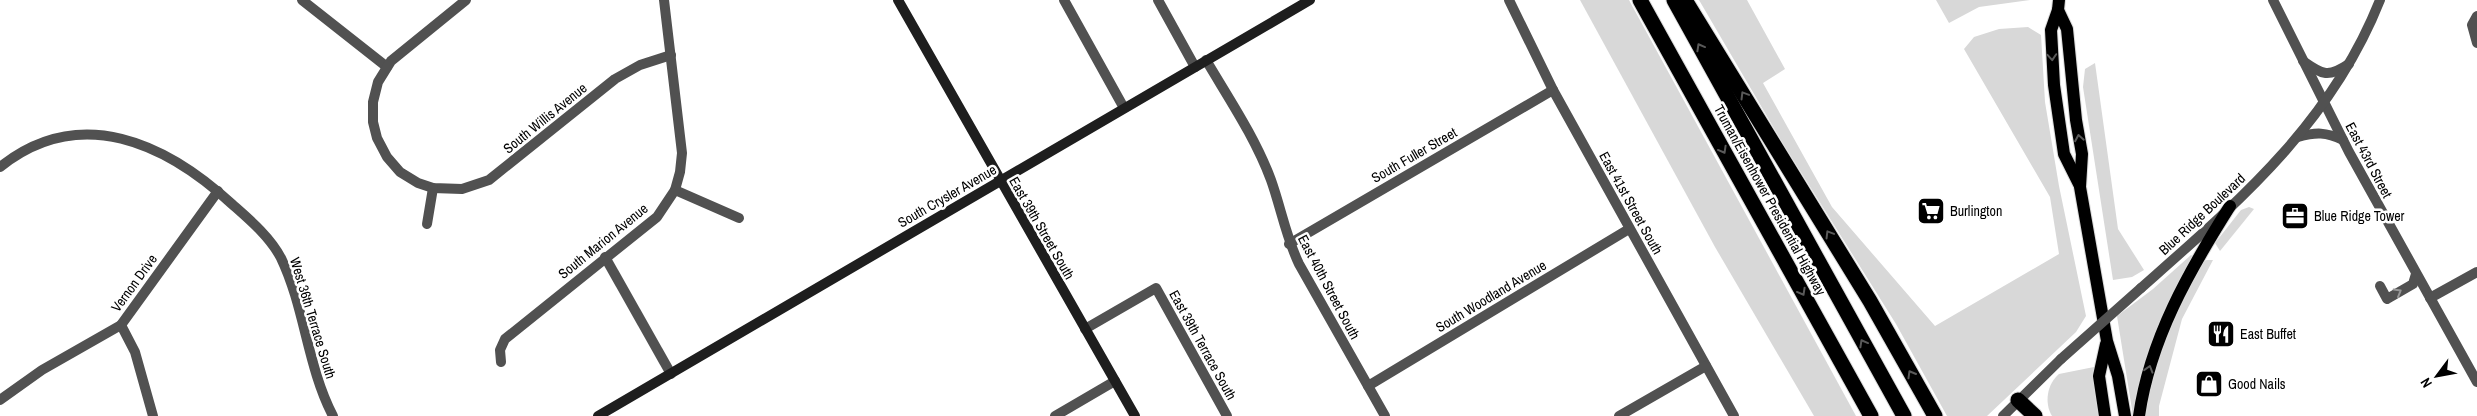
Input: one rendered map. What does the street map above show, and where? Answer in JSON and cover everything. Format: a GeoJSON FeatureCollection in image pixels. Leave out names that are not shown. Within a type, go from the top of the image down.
{"type":"FeatureCollection","features":[{"type":"Feature","properties":{"kind":"highway","name":"Truman/Eisenhower Presidential Highway"},"geometry":{"type":"LineString","coordinates":[[1640,0],[1870,416]]}},
{"type":"Feature","properties":{"kind":"highway","name":"Truman/Eisenhower Presidential Highway"},"geometry":{"type":"LineString","coordinates":[[1674,0],[1904,416]]}},
{"type":"Feature","properties":{"kind":"highway"},"geometry":{"type":"LineString","coordinates":[[1685,0],[1870,301],[1936,416]]}},
{"type":"Feature","properties":{"kind":"highway"},"geometry":{"type":"LineString","coordinates":[[2018,400],[2035,416]]}},
{"type":"Feature","properties":{"kind":"main road","name":"East 39th Street South"},"geometry":{"type":"LineString","coordinates":[[898,0],[1135,416]]}},
{"type":"Feature","properties":{"kind":"main road","name":"South Crysler Avenue"},"geometry":{"type":"LineString","coordinates":[[598,416],[1310,0]]}},
{"type":"Feature","properties":{"kind":"main road"},"geometry":{"type":"LineString","coordinates":[[2058,5],[2051,30],[2054,85],[2064,154],[2080,187]]}},
{"type":"Feature","properties":{"kind":"main road"},"geometry":{"type":"LineString","coordinates":[[2058,5],[2066,29],[2076,120],[2082,154],[2080,187],[2107,341],[2118,376],[2125,416]]}},
{"type":"Feature","properties":{"kind":"main road"},"geometry":{"type":"LineString","coordinates":[[2139,416],[2148,372],[2176,299],[2230,206]]}},
{"type":"Feature","properties":{"kind":"main road"},"geometry":{"type":"LineString","coordinates":[[2105,416],[2100,376],[2107,341]]}},
{"type":"Feature","properties":{"kind":"street"},"geometry":{"type":"LineString","coordinates":[[302,0],[387,67],[466,0]]}},
{"type":"Feature","properties":{"kind":"street","name":"South Marion Avenue"},"geometry":{"type":"LineString","coordinates":[[501,362],[500,350],[505,339],[656,217],[675,190],[680,172],[682,153],[664,0]]}},
{"type":"Feature","properties":{"kind":"street"},"geometry":{"type":"LineString","coordinates":[[1064,0],[1124,108]]}},
{"type":"Feature","properties":{"kind":"street"},"geometry":{"type":"LineString","coordinates":[[1158,0],[1195,67]]}},
{"type":"Feature","properties":{"kind":"street","name":"East 41st Street South"},"geometry":{"type":"LineString","coordinates":[[1509,0],[1553,90],[1734,416]]}},
{"type":"Feature","properties":{"kind":"street","name":"East 43rd Street"},"geometry":{"type":"LineString","coordinates":[[2273,0],[2343,140],[2477,382]]}},
{"type":"Feature","properties":{"kind":"street","name":"Blue Ridge Boulevard"},"geometry":{"type":"LineString","coordinates":[[2003,416],[2061,359],[2230,206],[2298,137],[2325,104],[2350,64],[2380,0]]}},
{"type":"Feature","properties":{"kind":"street"},"geometry":{"type":"LineString","coordinates":[[2477,16],[2472,25],[2477,44]]}},
{"type":"Feature","properties":{"kind":"street","name":"South Willis Avenue"},"geometry":{"type":"LineString","coordinates":[[387,67],[378,82],[373,102],[373,122],[377,138],[387,156],[400,172],[418,183],[434,188],[462,189],[489,180],[615,79],[640,65],[671,55]]}},
{"type":"Feature","properties":{"kind":"street","name":"East 40th Street South"},"geometry":{"type":"LineString","coordinates":[[1206,60],[1259,152],[1271,181],[1289,244],[1385,416]]}},
{"type":"Feature","properties":{"kind":"street"},"geometry":{"type":"LineString","coordinates":[[2303,61],[2319,72],[2326,74],[2338,71],[2350,64]]}},
{"type":"Feature","properties":{"kind":"street","name":"South Fuller Street"},"geometry":{"type":"LineString","coordinates":[[1289,244],[1553,90]]}},
{"type":"Feature","properties":{"kind":"street"},"geometry":{"type":"LineString","coordinates":[[2298,137],[2319,132],[2327,133],[2343,140]]}},
{"type":"Feature","properties":{"kind":"street","name":"West 36th Terrace South"},"geometry":{"type":"LineString","coordinates":[[0,167],[40,142],[72,134],[101,134],[124,138],[149,147],[184,167],[218,191],[258,227],[280,256],[289,279],[316,377],[333,416]]}},
{"type":"Feature","properties":{"kind":"street"},"geometry":{"type":"LineString","coordinates":[[427,224],[434,188]]}},
{"type":"Feature","properties":{"kind":"street"},"geometry":{"type":"LineString","coordinates":[[675,190],[740,218]]}},
{"type":"Feature","properties":{"kind":"street","name":"Vernon Drive"},"geometry":{"type":"LineString","coordinates":[[0,400],[42,370],[121,325],[218,191]]}},
{"type":"Feature","properties":{"kind":"street","name":"South Woodland Avenue"},"geometry":{"type":"LineString","coordinates":[[1368,386],[1629,229]]}},
{"type":"Feature","properties":{"kind":"street"},"geometry":{"type":"LineString","coordinates":[[605,257],[671,374]]}},
{"type":"Feature","properties":{"kind":"street"},"geometry":{"type":"LineString","coordinates":[[2430,298],[2477,272]]}},
{"type":"Feature","properties":{"kind":"street"},"geometry":{"type":"LineString","coordinates":[[2380,286],[2387,299],[2414,284],[2416,274]]}},
{"type":"Feature","properties":{"kind":"street","name":"East 39th Terrace South"},"geometry":{"type":"LineString","coordinates":[[1085,329],[1156,288],[1227,416]]}},
{"type":"Feature","properties":{"kind":"street"},"geometry":{"type":"LineString","coordinates":[[121,325],[135,352],[153,416]]}},
{"type":"Feature","properties":{"kind":"street"},"geometry":{"type":"LineString","coordinates":[[1620,416],[1706,366]]}},
{"type":"Feature","properties":{"kind":"street"},"geometry":{"type":"LineString","coordinates":[[1055,416],[1115,382]]}},
{"type":"Feature","properties":{"kind":"shaded area"},"geometry":{"type":"Polygon","coordinates":[[[1580,0],[1629,0],[1856,416],[1814,416],[1715,247],[1580,0]]]}},
{"type":"Feature","properties":{"kind":"shaded area"},"geometry":{"type":"Polygon","coordinates":[[[1699,0],[1747,0],[1785,69],[1763,83],[1832,207],[1935,326],[2059,254],[2050,197],[1964,49],[1974,37],[1999,29],[2028,27],[2041,35],[2045,102],[2059,186],[2086,316],[2076,332],[1987,416],[1947,416],[1896,324],[1782,142],[1699,0]]]}},
{"type":"Feature","properties":{"kind":"shaded area"},"geometry":{"type":"Polygon","coordinates":[[[1936,0],[2030,0],[1979,7],[1949,23],[1936,0]]]}},
{"type":"Feature","properties":{"kind":"shaded area"},"geometry":{"type":"Polygon","coordinates":[[[2095,63],[2118,229],[2144,270],[2132,277],[2113,280],[2083,87],[2085,69],[2095,63]]]}},
{"type":"Feature","properties":{"kind":"shaded area"},"geometry":{"type":"Polygon","coordinates":[[[2249,207],[2254,209],[2220,251],[2215,243],[2241,210],[2249,207]]]}},
{"type":"Feature","properties":{"kind":"shaded area"},"geometry":{"type":"Polygon","coordinates":[[[2191,255],[2194,257],[2133,416],[2117,316],[2153,289],[2191,255]]]}},
{"type":"Feature","properties":{"kind":"shaded area"},"geometry":{"type":"Polygon","coordinates":[[[2213,260],[2182,319],[2159,406],[2159,416],[2143,416],[2153,369],[2172,318],[2203,261],[2213,260]]]}},
{"type":"Feature","properties":{"kind":"shaded area"},"geometry":{"type":"Polygon","coordinates":[[[2094,367],[2100,416],[2052,416],[2048,405],[2048,394],[2055,378],[2059,374],[2094,367]]]}},
{"type":"Feature","properties":{"kind":"place","name":"Burlington"},"geometry":{"type":"Point","coordinates":[1931,211]}},
{"type":"Feature","properties":{"kind":"place","name":"Blue Ridge Tower"},"geometry":{"type":"Point","coordinates":[2295,216]}},
{"type":"Feature","properties":{"kind":"place","name":"East Buffet"},"geometry":{"type":"Point","coordinates":[2221,334]}},
{"type":"Feature","properties":{"kind":"place","name":"Good Nails"},"geometry":{"type":"Point","coordinates":[2209,384]}}]}
